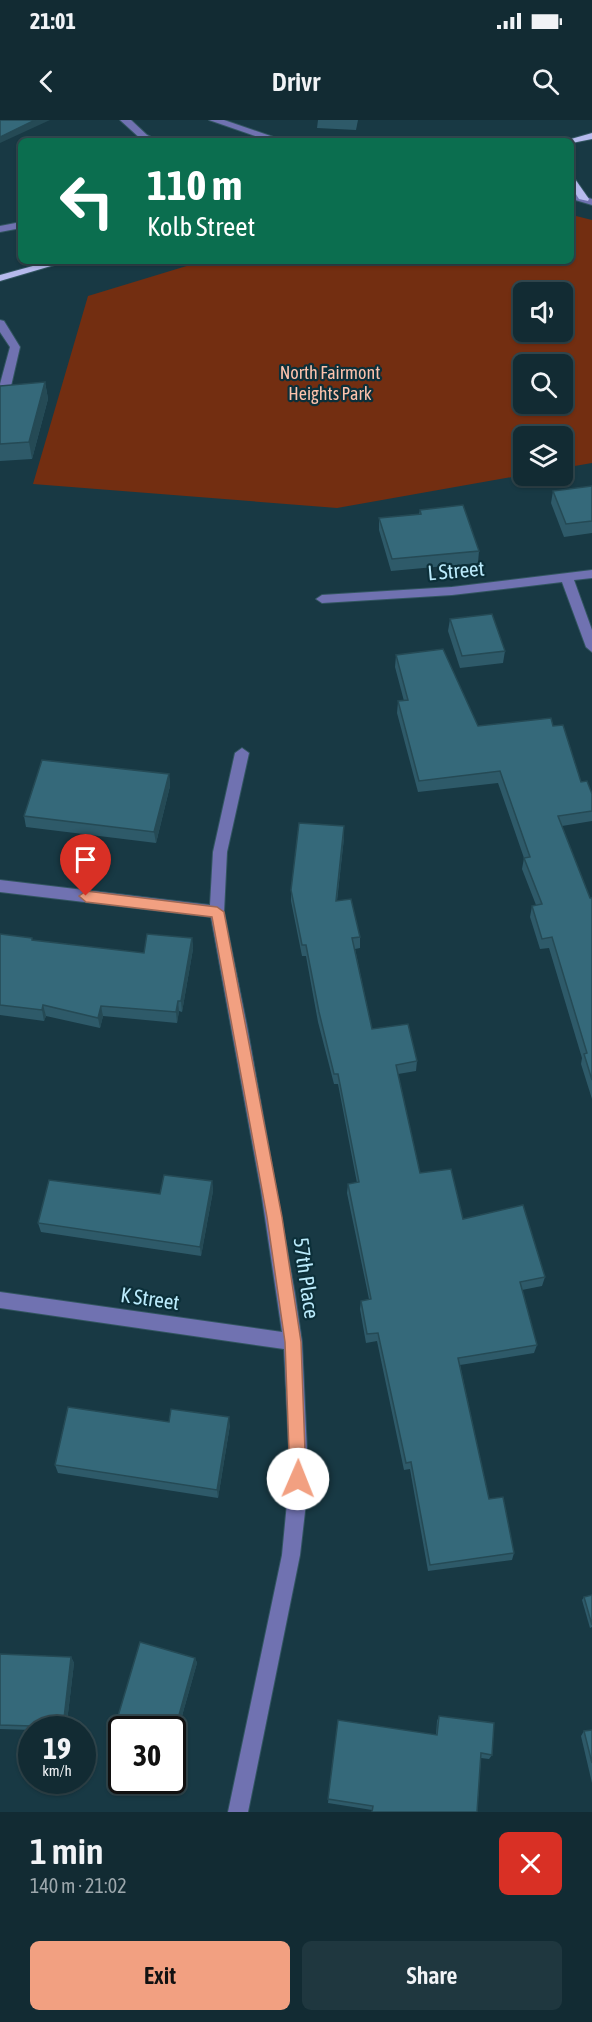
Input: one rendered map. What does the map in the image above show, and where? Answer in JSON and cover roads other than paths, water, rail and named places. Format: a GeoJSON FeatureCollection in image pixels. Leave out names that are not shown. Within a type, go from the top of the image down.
{"type":"FeatureCollection","features":[{"type":"Feature","properties":{"kind":"main road"},"geometry":{"type":"LineString","coordinates":[[574,140],[590,136]]}},
{"type":"Feature","properties":{"kind":"main road"},"geometry":{"type":"LineString","coordinates":[[574,152],[590,136]]}},
{"type":"Feature","properties":{"kind":"main road"},"geometry":{"type":"LineString","coordinates":[[574,183],[588,200]]}},
{"type":"Feature","properties":{"kind":"main road"},"geometry":{"type":"LineString","coordinates":[[0,278],[52,264]]}},
{"type":"Feature","properties":{"kind":"street"},"geometry":{"type":"LineString","coordinates":[[125,120],[146,138]]}},
{"type":"Feature","properties":{"kind":"street"},"geometry":{"type":"LineString","coordinates":[[214,120],[245,125],[273,138]]}},
{"type":"Feature","properties":{"kind":"street"},"geometry":{"type":"LineString","coordinates":[[0,229],[18,226]]}},
{"type":"Feature","properties":{"kind":"street"},"geometry":{"type":"LineString","coordinates":[[0,323],[15,347],[5,386]]}},
{"type":"Feature","properties":{"kind":"street","name":"L Street"},"geometry":{"type":"LineString","coordinates":[[322,599],[452,591],[592,574]]}},
{"type":"Feature","properties":{"kind":"street"},"geometry":{"type":"LineString","coordinates":[[566,577],[592,647]]}},
{"type":"Feature","properties":{"kind":"street","name":"57th Place"},"geometry":{"type":"LineString","coordinates":[[238,1812],[276,1633],[296,1516],[299,1461],[293,1342],[274,1217],[217,912],[220,852],[242,753]]}},
{"type":"Feature","properties":{"kind":"street"},"geometry":{"type":"LineString","coordinates":[[0,886],[217,912]]}},
{"type":"Feature","properties":{"kind":"street","name":"K Street"},"geometry":{"type":"LineString","coordinates":[[0,1300],[293,1342]]}},
{"type":"Feature","properties":{"kind":"park label","name":"North Fairmont Heights Park"},"geometry":{"type":"Point","coordinates":[330,383]}}]}
